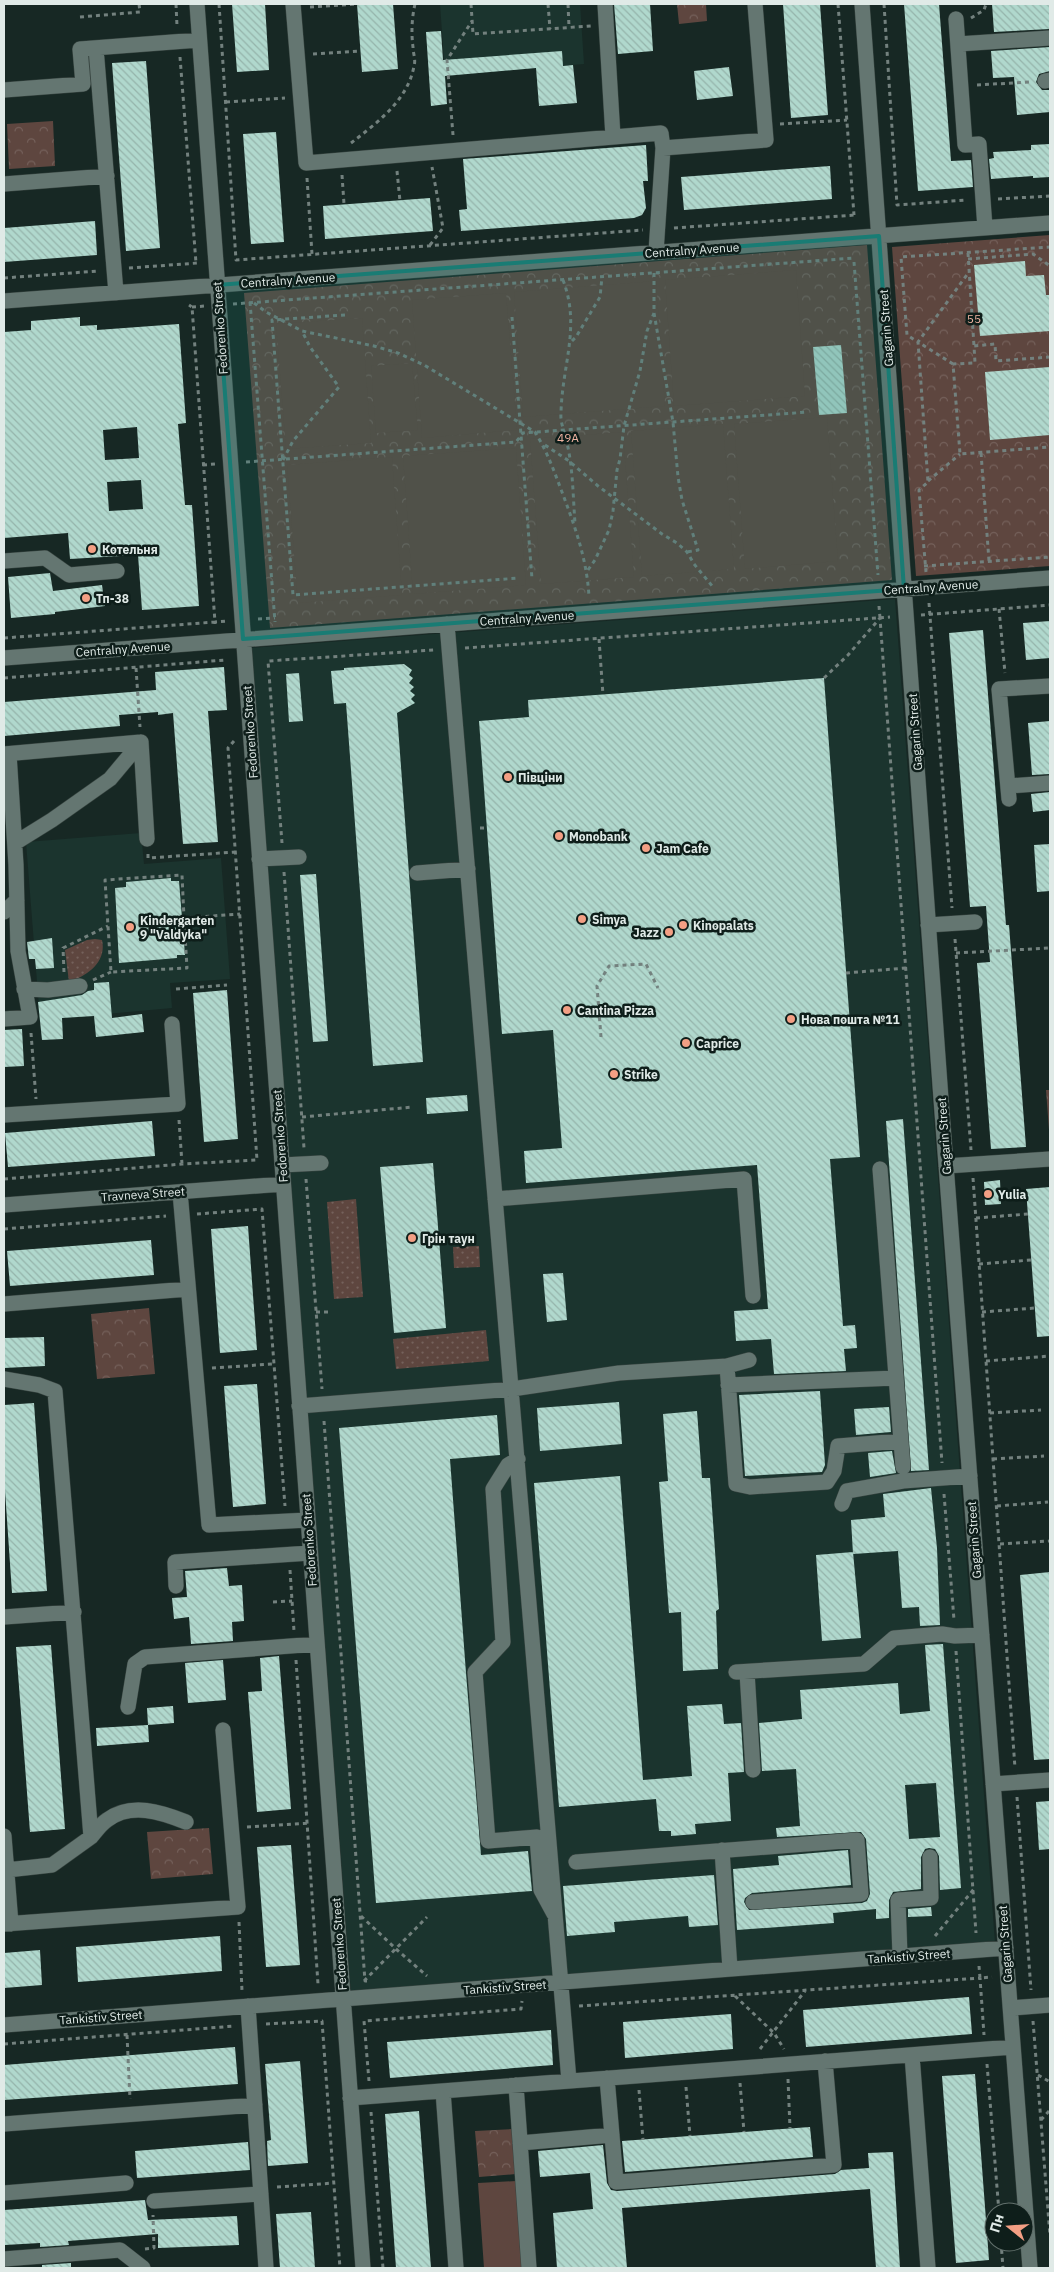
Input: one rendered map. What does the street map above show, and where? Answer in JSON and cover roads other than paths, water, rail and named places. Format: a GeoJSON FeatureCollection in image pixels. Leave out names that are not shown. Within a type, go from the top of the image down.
{"type":"FeatureCollection","features":[{"type":"Feature","properties":{"kind":"street","name":"Fedorenko Street"},"geometry":{"type":"LineString","coordinates":[[197,4],[363,2268]]}},
{"type":"Feature","properties":{"kind":"street"},"geometry":{"type":"LineString","coordinates":[[605,4],[613,137]]}},
{"type":"Feature","properties":{"kind":"street"},"geometry":{"type":"LineString","coordinates":[[663,148],[766,140],[755,4]]}},
{"type":"Feature","properties":{"kind":"street","name":"Gagarin Street"},"geometry":{"type":"LineString","coordinates":[[862,4],[928,925],[1030,2268]]}},
{"type":"Feature","properties":{"kind":"street"},"geometry":{"type":"LineString","coordinates":[[293,6],[306,163],[343,154],[396,156],[661,133],[663,148],[656,252]]}},
{"type":"Feature","properties":{"kind":"street"},"geometry":{"type":"LineString","coordinates":[[956,19],[966,145],[979,144],[986,228]]}},
{"type":"Feature","properties":{"kind":"street"},"geometry":{"type":"LineString","coordinates":[[958,44],[1050,38]]}},
{"type":"Feature","properties":{"kind":"street"},"geometry":{"type":"LineString","coordinates":[[4,90],[83,84],[80,49],[199,40]]}},
{"type":"Feature","properties":{"kind":"street"},"geometry":{"type":"LineString","coordinates":[[96,48],[116,293]]}},
{"type":"Feature","properties":{"kind":"street"},"geometry":{"type":"LineString","coordinates":[[4,184],[107,176]]}},
{"type":"Feature","properties":{"kind":"street","name":"Centralny Avenue"},"geometry":{"type":"LineString","coordinates":[[4,301],[1050,223]]}},
{"type":"Feature","properties":{"kind":"street"},"geometry":{"type":"LineString","coordinates":[[4,561],[45,558],[69,575],[117,571]]}},
{"type":"Feature","properties":{"kind":"street","name":"Centralny Avenue"},"geometry":{"type":"LineString","coordinates":[[4,658],[1050,578]]}},
{"type":"Feature","properties":{"kind":"street"},"geometry":{"type":"LineString","coordinates":[[447,624],[569,2081]]}},
{"type":"Feature","properties":{"kind":"street"},"geometry":{"type":"LineString","coordinates":[[1050,686],[999,689],[1009,792],[1050,783]]}},
{"type":"Feature","properties":{"kind":"street"},"geometry":{"type":"LineString","coordinates":[[4,1019],[30,1017],[18,951],[17,900],[10,865],[15,843],[6,754],[141,742]]}},
{"type":"Feature","properties":{"kind":"street"},"geometry":{"type":"LineString","coordinates":[[141,742],[147,839]]}},
{"type":"Feature","properties":{"kind":"street"},"geometry":{"type":"LineString","coordinates":[[15,843],[52,820],[110,779],[141,742]]}},
{"type":"Feature","properties":{"kind":"street"},"geometry":{"type":"LineString","coordinates":[[259,859],[299,857]]}},
{"type":"Feature","properties":{"kind":"street"},"geometry":{"type":"LineString","coordinates":[[417,873],[468,869]]}},
{"type":"Feature","properties":{"kind":"street"},"geometry":{"type":"LineString","coordinates":[[4,912],[17,900]]}},
{"type":"Feature","properties":{"kind":"street"},"geometry":{"type":"LineString","coordinates":[[928,925],[975,922]]}},
{"type":"Feature","properties":{"kind":"street"},"geometry":{"type":"LineString","coordinates":[[24,989],[48,990],[73,987]]}},
{"type":"Feature","properties":{"kind":"street"},"geometry":{"type":"LineString","coordinates":[[4,1115],[178,1104],[172,1024]]}},
{"type":"Feature","properties":{"kind":"street"},"geometry":{"type":"LineString","coordinates":[[946,1166],[1050,1160]]}},
{"type":"Feature","properties":{"kind":"street"},"geometry":{"type":"LineString","coordinates":[[282,1165],[321,1163]]}},
{"type":"Feature","properties":{"kind":"street"},"geometry":{"type":"LineString","coordinates":[[880,1169],[903,1467]]}},
{"type":"Feature","properties":{"kind":"street"},"geometry":{"type":"LineString","coordinates":[[495,1199],[744,1179],[753,1296]]}},
{"type":"Feature","properties":{"kind":"street","name":"Travneva Street"},"geometry":{"type":"LineString","coordinates":[[4,1205],[283,1184]]}},
{"type":"Feature","properties":{"kind":"street"},"geometry":{"type":"LineString","coordinates":[[180,1192],[209,1525],[308,1520]]}},
{"type":"Feature","properties":{"kind":"street"},"geometry":{"type":"LineString","coordinates":[[4,1304],[188,1289]]}},
{"type":"Feature","properties":{"kind":"street"},"geometry":{"type":"LineString","coordinates":[[299,1406],[512,1389],[618,1372],[727,1366],[749,1360]]}},
{"type":"Feature","properties":{"kind":"street"},"geometry":{"type":"LineString","coordinates":[[727,1366],[736,1484],[750,1487],[827,1482],[834,1471],[838,1446],[901,1441]]}},
{"type":"Feature","properties":{"kind":"street"},"geometry":{"type":"LineString","coordinates":[[728,1386],[896,1378]]}},
{"type":"Feature","properties":{"kind":"street"},"geometry":{"type":"LineString","coordinates":[[4,1379],[39,1385],[55,1391],[91,1837]]}},
{"type":"Feature","properties":{"kind":"street"},"geometry":{"type":"LineString","coordinates":[[518,1459],[508,1465],[493,1489],[504,1642],[476,1672],[488,1841],[537,1837],[541,1890],[556,1917]]}},
{"type":"Feature","properties":{"kind":"street"},"geometry":{"type":"LineString","coordinates":[[842,1504],[847,1491],[903,1481],[970,1476]]}},
{"type":"Feature","properties":{"kind":"street"},"geometry":{"type":"LineString","coordinates":[[176,1586],[175,1562],[310,1553]]}},
{"type":"Feature","properties":{"kind":"street"},"geometry":{"type":"LineString","coordinates":[[4,1617],[74,1612]]}},
{"type":"Feature","properties":{"kind":"street"},"geometry":{"type":"LineString","coordinates":[[753,1770],[742,1672],[864,1664],[894,1638],[942,1634],[955,1636],[982,1635]]}},
{"type":"Feature","properties":{"kind":"street"},"geometry":{"type":"LineString","coordinates":[[128,1707],[135,1664],[144,1657],[317,1644]]}},
{"type":"Feature","properties":{"kind":"street"},"geometry":{"type":"LineString","coordinates":[[4,1836],[7,1924],[238,1907],[223,1730]]}},
{"type":"Feature","properties":{"kind":"street"},"geometry":{"type":"LineString","coordinates":[[993,1784],[1050,1780]]}},
{"type":"Feature","properties":{"kind":"street"},"geometry":{"type":"LineString","coordinates":[[5,1865],[52,1865],[91,1837],[106,1820],[125,1810],[146,1810],[186,1822]]}},
{"type":"Feature","properties":{"kind":"street"},"geometry":{"type":"LineString","coordinates":[[576,1862],[857,1840],[861,1894],[753,1902]]}},
{"type":"Feature","properties":{"kind":"street"},"geometry":{"type":"LineString","coordinates":[[722,1850],[730,1969]]}},
{"type":"Feature","properties":{"kind":"street"},"geometry":{"type":"LineString","coordinates":[[900,1956],[898,1900],[931,1898],[930,1857]]}},
{"type":"Feature","properties":{"kind":"street","name":"Tankistiv Street"},"geometry":{"type":"LineString","coordinates":[[4,2025],[1006,1948]]}},
{"type":"Feature","properties":{"kind":"street"},"geometry":{"type":"LineString","coordinates":[[1010,2008],[1050,2005]]}},
{"type":"Feature","properties":{"kind":"street"},"geometry":{"type":"LineString","coordinates":[[248,2006],[266,2268]]}},
{"type":"Feature","properties":{"kind":"street"},"geometry":{"type":"LineString","coordinates":[[350,2098],[1013,2047]]}},
{"type":"Feature","properties":{"kind":"street"},"geometry":{"type":"LineString","coordinates":[[912,2055],[928,2268]]}},
{"type":"Feature","properties":{"kind":"street"},"geometry":{"type":"LineString","coordinates":[[607,2078],[616,2182],[834,2165],[825,2061]]}},
{"type":"Feature","properties":{"kind":"street"},"geometry":{"type":"LineString","coordinates":[[516,2085],[529,2268]]}},
{"type":"Feature","properties":{"kind":"street"},"geometry":{"type":"LineString","coordinates":[[443,2091],[456,2268]]}},
{"type":"Feature","properties":{"kind":"street"},"geometry":{"type":"LineString","coordinates":[[4,2124],[255,2105]]}},
{"type":"Feature","properties":{"kind":"street"},"geometry":{"type":"LineString","coordinates":[[520,2142],[612,2135]]}},
{"type":"Feature","properties":{"kind":"street"},"geometry":{"type":"LineString","coordinates":[[4,2193],[126,2183]]}},
{"type":"Feature","properties":{"kind":"street"},"geometry":{"type":"LineString","coordinates":[[154,2201],[261,2191]]}},
{"type":"Feature","properties":{"kind":"street"},"geometry":{"type":"LineString","coordinates":[[4,2259],[120,2250],[143,2268]]}},
{"type":"Feature","properties":{"kind":"place","name":"Котельня"},"geometry":{"type":"Point","coordinates":[92,549]}},
{"type":"Feature","properties":{"kind":"place","name":"Тп-38"},"geometry":{"type":"Point","coordinates":[86,598]}},
{"type":"Feature","properties":{"kind":"place","name":"Півціни"},"geometry":{"type":"Point","coordinates":[508,777]}},
{"type":"Feature","properties":{"kind":"place","name":"Monobank"},"geometry":{"type":"Point","coordinates":[559,836]}},
{"type":"Feature","properties":{"kind":"place","name":"Jam Cafe"},"geometry":{"type":"Point","coordinates":[646,848]}},
{"type":"Feature","properties":{"kind":"place","name":"Simya"},"geometry":{"type":"Point","coordinates":[582,919]}},
{"type":"Feature","properties":{"kind":"place","name":"Kinopalats"},"geometry":{"type":"Point","coordinates":[683,925]}},
{"type":"Feature","properties":{"kind":"place","name":"Kindergarten 9 \"Valdyka\""},"geometry":{"type":"Point","coordinates":[130,927]}},
{"type":"Feature","properties":{"kind":"place","name":"Jazz"},"geometry":{"type":"Point","coordinates":[669,932]}},
{"type":"Feature","properties":{"kind":"place","name":"Cantina Pizza"},"geometry":{"type":"Point","coordinates":[567,1010]}},
{"type":"Feature","properties":{"kind":"place","name":"Нова пошта №11"},"geometry":{"type":"Point","coordinates":[791,1019]}},
{"type":"Feature","properties":{"kind":"place","name":"Caprice"},"geometry":{"type":"Point","coordinates":[686,1043]}},
{"type":"Feature","properties":{"kind":"place","name":"Strike"},"geometry":{"type":"Point","coordinates":[614,1074]}},
{"type":"Feature","properties":{"kind":"place","name":"Yulia"},"geometry":{"type":"Point","coordinates":[988,1194]}},
{"type":"Feature","properties":{"kind":"place","name":"Грін таун"},"geometry":{"type":"Point","coordinates":[412,1238]}},
{"type":"Feature","properties":{"kind":"park label","name":"55"},"geometry":{"type":"Point","coordinates":[974,318]}},
{"type":"Feature","properties":{"kind":"park label","name":"49А"},"geometry":{"type":"Point","coordinates":[568,437]}}]}
